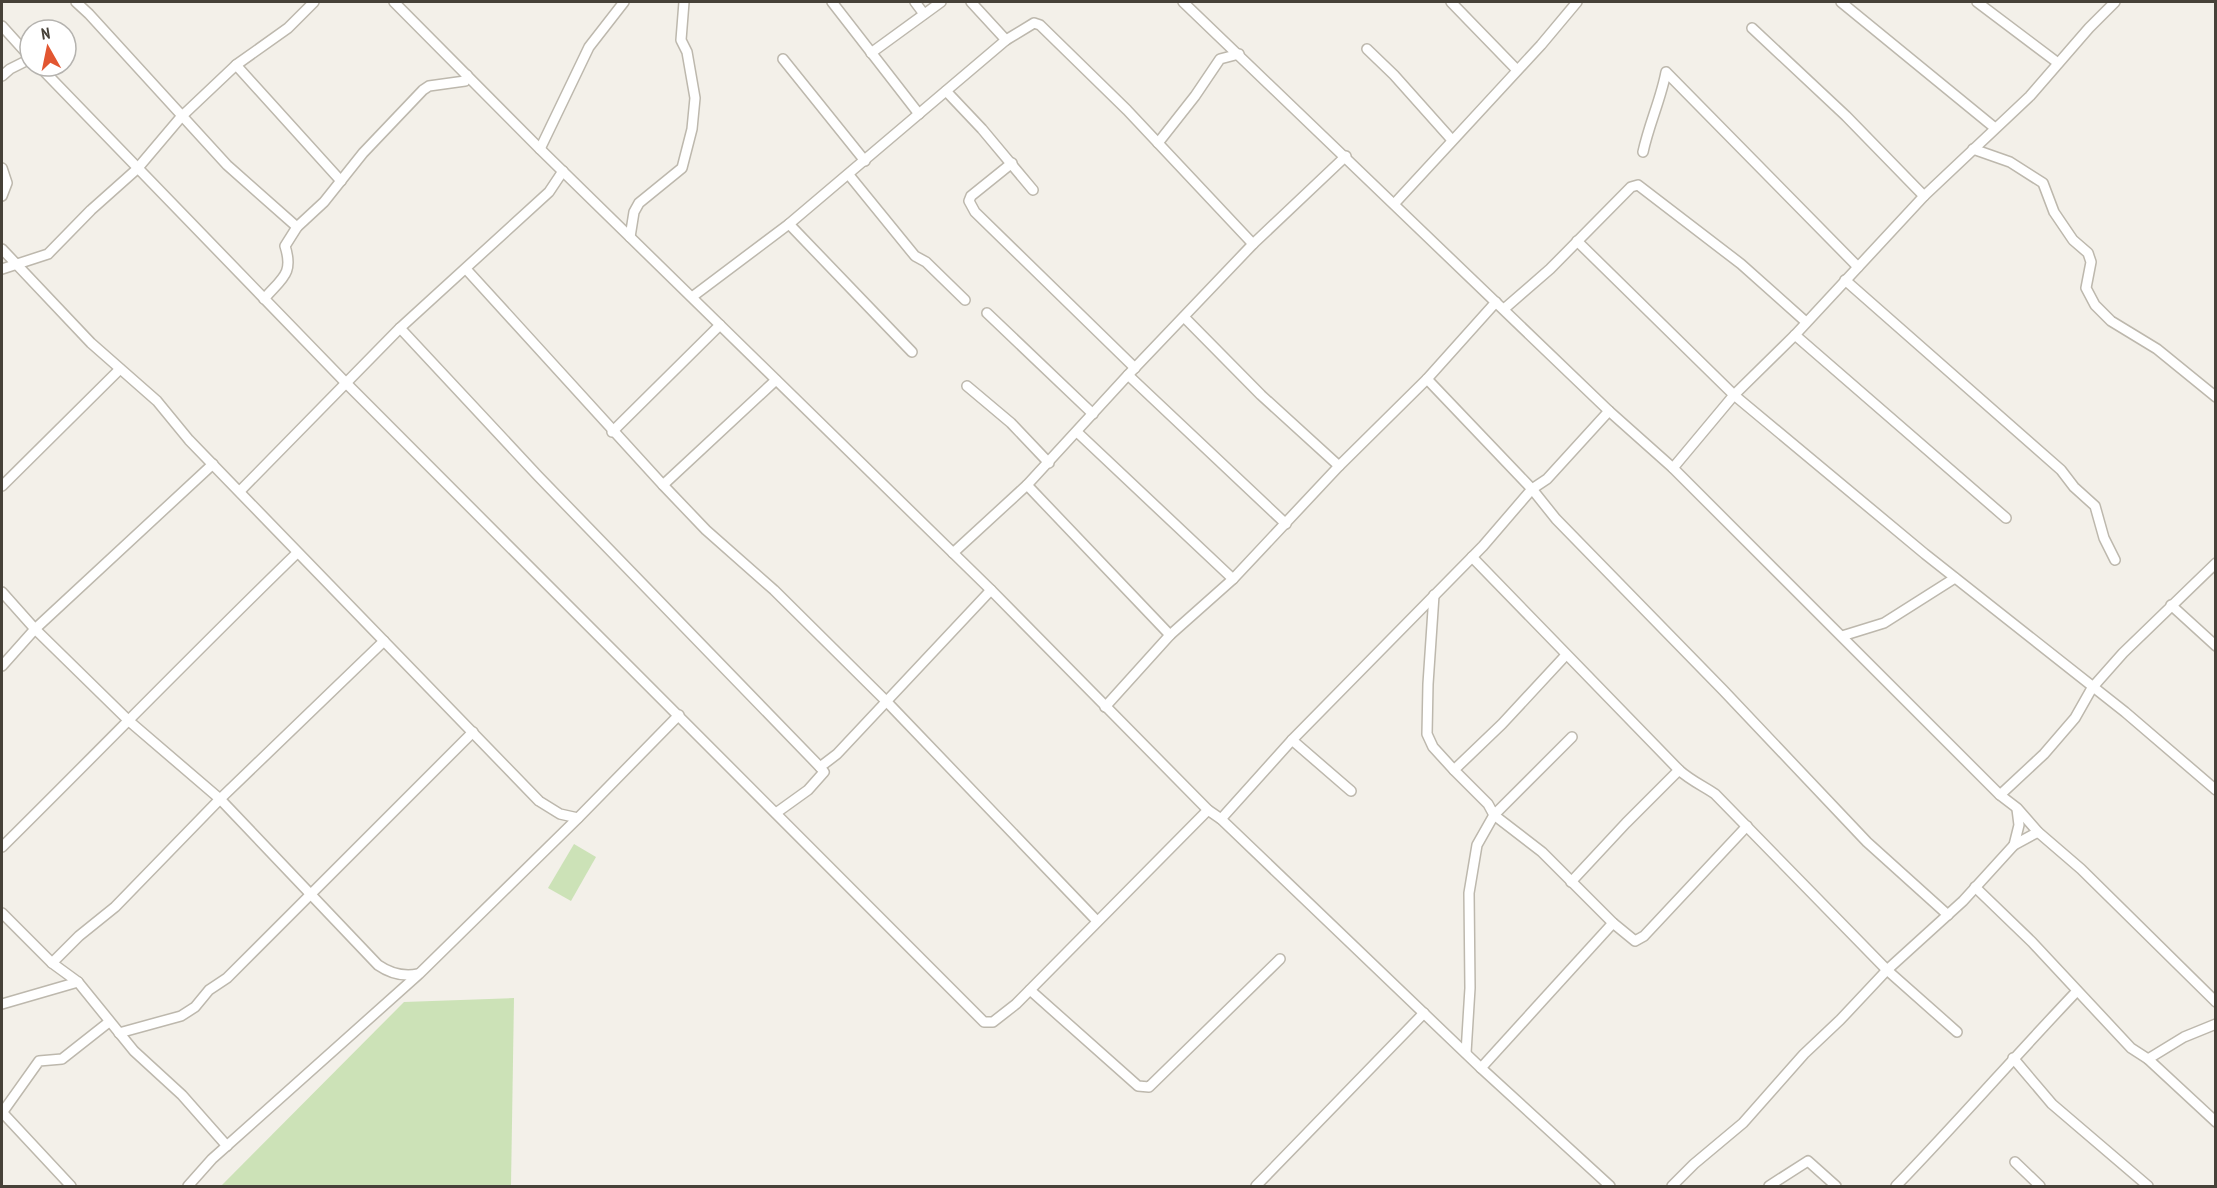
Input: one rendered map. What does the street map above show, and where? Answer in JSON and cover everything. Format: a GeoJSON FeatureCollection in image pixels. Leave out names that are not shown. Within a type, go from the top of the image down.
{"type":"FeatureCollection","features":[{"type":"Feature","properties":{"kind":"street"},"geometry":{"type":"LineString","coordinates":[[76,2],[227,165],[297,227]]}},
{"type":"Feature","properties":{"kind":"street"},"geometry":{"type":"LineString","coordinates":[[2,269],[48,254],[90,210],[136,169],[181,117],[236,66],[288,28],[314,2]]}},
{"type":"Feature","properties":{"kind":"street"},"geometry":{"type":"LineString","coordinates":[[394,2],[540,149],[991,590],[1208,810],[1221,819],[1481,1068],[1610,1186]]}},
{"type":"Feature","properties":{"kind":"street"},"geometry":{"type":"LineString","coordinates":[[540,149],[589,47],[624,2]]}},
{"type":"Feature","properties":{"kind":"street"},"geometry":{"type":"LineString","coordinates":[[630,237],[639,203],[681,168],[692,129],[694,98],[687,52],[681,40],[684,2]]}},
{"type":"Feature","properties":{"kind":"street"},"geometry":{"type":"LineString","coordinates":[[832,2],[920,114]]}},
{"type":"Feature","properties":{"kind":"street"},"geometry":{"type":"LineString","coordinates":[[915,2],[924,14]]}},
{"type":"Feature","properties":{"kind":"street"},"geometry":{"type":"LineString","coordinates":[[871,53],[941,2]]}},
{"type":"Feature","properties":{"kind":"street"},"geometry":{"type":"LineString","coordinates":[[971,2],[1006,40]]}},
{"type":"Feature","properties":{"kind":"street"},"geometry":{"type":"LineString","coordinates":[[1184,2],[1610,411],[1673,468],[2000,795],[2017,808],[2037,832],[2081,869],[2216,1002]]}},
{"type":"Feature","properties":{"kind":"street"},"geometry":{"type":"LineString","coordinates":[[1451,2],[1517,70]]}},
{"type":"Feature","properties":{"kind":"street"},"geometry":{"type":"LineString","coordinates":[[1395,203],[1577,2]]}},
{"type":"Feature","properties":{"kind":"street"},"geometry":{"type":"LineString","coordinates":[[1841,2],[1995,128]]}},
{"type":"Feature","properties":{"kind":"street"},"geometry":{"type":"LineString","coordinates":[[1977,2],[2058,63]]}},
{"type":"Feature","properties":{"kind":"street"},"geometry":{"type":"LineString","coordinates":[[1673,468],[1734,394],[1795,335],[1924,196],[2030,96],[2115,2]]}},
{"type":"Feature","properties":{"kind":"street"},"geometry":{"type":"LineString","coordinates":[[692,297],[789,224],[849,175],[1006,40],[1030,24],[1037,23],[1158,143],[1253,244]]}},
{"type":"Feature","properties":{"kind":"street"},"geometry":{"type":"LineString","coordinates":[[2,26],[18,44]]}},
{"type":"Feature","properties":{"kind":"street"},"geometry":{"type":"LineString","coordinates":[[1752,28],[1845,116],[1924,196]]}},
{"type":"Feature","properties":{"kind":"street"},"geometry":{"type":"LineString","coordinates":[[1367,49],[1394,75],[1452,140]]}},
{"type":"Feature","properties":{"kind":"street"},"geometry":{"type":"LineString","coordinates":[[1158,143],[1195,96],[1220,59],[1239,54]]}},
{"type":"Feature","properties":{"kind":"street"},"geometry":{"type":"LineString","coordinates":[[783,59],[865,161]]}},
{"type":"Feature","properties":{"kind":"street"},"geometry":{"type":"LineString","coordinates":[[2,76],[18,65]]}},
{"type":"Feature","properties":{"kind":"street"},"geometry":{"type":"LineString","coordinates":[[236,66],[341,181]]}},
{"type":"Feature","properties":{"kind":"street"},"geometry":{"type":"LineString","coordinates":[[1643,152],[1647,133],[1662,93],[1666,72],[1858,267]]}},
{"type":"Feature","properties":{"kind":"street"},"geometry":{"type":"LineString","coordinates":[[264,299],[288,270],[290,261],[285,246],[297,227],[324,202],[363,153],[423,90],[429,86],[465,81],[467,75]]}},
{"type":"Feature","properties":{"kind":"street"},"geometry":{"type":"LineString","coordinates":[[50,78],[136,169],[346,383],[984,1022],[993,1022],[1030,990],[1208,810]]}},
{"type":"Feature","properties":{"kind":"street"},"geometry":{"type":"LineString","coordinates":[[946,91],[1012,163],[1033,190]]}},
{"type":"Feature","properties":{"kind":"street"},"geometry":{"type":"LineString","coordinates":[[1973,149],[2010,162],[2043,183],[2054,212],[2073,240],[2088,253],[2091,262],[2086,288],[2095,305],[2111,321],[2157,350],[2216,397]]}},
{"type":"Feature","properties":{"kind":"street"},"geometry":{"type":"LineString","coordinates":[[953,553],[1049,463],[1132,371],[1253,244],[1346,156]]}},
{"type":"Feature","properties":{"kind":"street"},"geometry":{"type":"LineString","coordinates":[[1012,163],[971,196],[970,205],[975,212],[1286,524]]}},
{"type":"Feature","properties":{"kind":"street"},"geometry":{"type":"LineString","coordinates":[[2,168],[7,183],[2,196]]}},
{"type":"Feature","properties":{"kind":"street"},"geometry":{"type":"LineString","coordinates":[[240,491],[400,328],[549,192],[563,171]]}},
{"type":"Feature","properties":{"kind":"street"},"geometry":{"type":"LineString","coordinates":[[849,175],[915,256],[926,262],[965,300]]}},
{"type":"Feature","properties":{"kind":"street"},"geometry":{"type":"LineString","coordinates":[[1504,309],[1550,269],[1631,187],[1640,185],[1741,264],[1806,322]]}},
{"type":"Feature","properties":{"kind":"street"},"geometry":{"type":"LineString","coordinates":[[789,224],[912,352]]}},
{"type":"Feature","properties":{"kind":"street"},"geometry":{"type":"LineString","coordinates":[[1577,241],[1734,394],[1955,578],[2125,712],[2216,790]]}},
{"type":"Feature","properties":{"kind":"street"},"geometry":{"type":"LineString","coordinates":[[2,249],[91,343],[157,401],[176,426],[297,553],[539,801],[560,814],[578,818]]}},
{"type":"Feature","properties":{"kind":"street"},"geometry":{"type":"LineString","coordinates":[[466,269],[612,432],[706,530],[774,590],[887,702],[1097,921]]}},
{"type":"Feature","properties":{"kind":"street"},"geometry":{"type":"LineString","coordinates":[[1845,280],[2061,470],[2074,487],[2095,506],[2104,538],[2115,560]]}},
{"type":"Feature","properties":{"kind":"street"},"geometry":{"type":"LineString","coordinates":[[1105,707],[1170,635],[1233,579],[1339,466],[1427,379],[1496,302]]}},
{"type":"Feature","properties":{"kind":"street"},"geometry":{"type":"LineString","coordinates":[[987,313],[1093,414]]}},
{"type":"Feature","properties":{"kind":"street"},"geometry":{"type":"LineString","coordinates":[[1184,317],[1262,395],[1339,466]]}},
{"type":"Feature","properties":{"kind":"street"},"geometry":{"type":"LineString","coordinates":[[612,432],[720,325]]}},
{"type":"Feature","properties":{"kind":"street"},"geometry":{"type":"LineString","coordinates":[[400,328],[546,484],[824,772],[817,781],[776,813]]}},
{"type":"Feature","properties":{"kind":"street"},"geometry":{"type":"LineString","coordinates":[[1795,335],[2006,518]]}},
{"type":"Feature","properties":{"kind":"street"},"geometry":{"type":"LineString","coordinates":[[2,486],[120,369]]}},
{"type":"Feature","properties":{"kind":"street"},"geometry":{"type":"LineString","coordinates":[[1427,379],[1532,489],[1564,527],[1724,690],[1867,842],[1948,915]]}},
{"type":"Feature","properties":{"kind":"street"},"geometry":{"type":"LineString","coordinates":[[663,485],[776,380]]}},
{"type":"Feature","properties":{"kind":"street"},"geometry":{"type":"LineString","coordinates":[[967,386],[1011,423],[1049,463]]}},
{"type":"Feature","properties":{"kind":"street"},"geometry":{"type":"LineString","coordinates":[[1221,819],[1292,740],[1472,557],[1532,489],[1547,479],[1610,411]]}},
{"type":"Feature","properties":{"kind":"street"},"geometry":{"type":"LineString","coordinates":[[1077,432],[1233,579]]}},
{"type":"Feature","properties":{"kind":"street"},"geometry":{"type":"LineString","coordinates":[[2,666],[35,629],[213,464]]}},
{"type":"Feature","properties":{"kind":"street"},"geometry":{"type":"LineString","coordinates":[[1027,485],[1170,635]]}},
{"type":"Feature","properties":{"kind":"street"},"geometry":{"type":"LineString","coordinates":[[2,847],[197,650],[297,553]]}},
{"type":"Feature","properties":{"kind":"street"},"geometry":{"type":"LineString","coordinates":[[1472,557],[1679,770],[1715,794],[1887,970],[1957,1032]]}},
{"type":"Feature","properties":{"kind":"street"},"geometry":{"type":"LineString","coordinates":[[2000,795],[2044,754],[2075,718],[2092,688],[2123,652],[2215,563]]}},
{"type":"Feature","properties":{"kind":"street"},"geometry":{"type":"LineString","coordinates":[[1842,636],[1884,623],[1955,578]]}},
{"type":"Feature","properties":{"kind":"street"},"geometry":{"type":"LineString","coordinates":[[820,767],[837,754],[991,590]]}},
{"type":"Feature","properties":{"kind":"street"},"geometry":{"type":"LineString","coordinates":[[2,592],[35,629],[129,721],[220,799],[378,965],[388,972],[409,976],[419,974]]}},
{"type":"Feature","properties":{"kind":"street"},"geometry":{"type":"LineString","coordinates":[[1434,595],[1428,684],[1428,734],[1433,747],[1488,804],[1494,815],[1542,852],[1631,940],[1640,939],[1747,826]]}},
{"type":"Feature","properties":{"kind":"street"},"geometry":{"type":"LineString","coordinates":[[2171,605],[2216,646]]}},
{"type":"Feature","properties":{"kind":"street"},"geometry":{"type":"LineString","coordinates":[[52,963],[80,936],[116,907],[220,799],[384,641]]}},
{"type":"Feature","properties":{"kind":"street"},"geometry":{"type":"LineString","coordinates":[[1454,770],[1502,724],[1566,655]]}},
{"type":"Feature","properties":{"kind":"street"},"geometry":{"type":"LineString","coordinates":[[188,1186],[227,1146],[419,974],[679,716]]}},
{"type":"Feature","properties":{"kind":"street"},"geometry":{"type":"LineString","coordinates":[[119,1033],[181,1016],[190,1011],[208,990],[227,978],[311,896],[473,732]]}},
{"type":"Feature","properties":{"kind":"street"},"geometry":{"type":"LineString","coordinates":[[1466,1053],[1470,988],[1469,893],[1477,845],[1494,815],[1572,737]]}},
{"type":"Feature","properties":{"kind":"street"},"geometry":{"type":"LineString","coordinates":[[1292,740],[1351,790]]}},
{"type":"Feature","properties":{"kind":"street"},"geometry":{"type":"LineString","coordinates":[[1571,882],[1679,770]]}},
{"type":"Feature","properties":{"kind":"street"},"geometry":{"type":"LineString","coordinates":[[2014,845],[2019,825],[2017,808]]}},
{"type":"Feature","properties":{"kind":"street"},"geometry":{"type":"LineString","coordinates":[[1672,1186],[1694,1164],[1743,1123],[1804,1054],[1887,970],[1948,915],[2014,845],[2037,832]]}},
{"type":"Feature","properties":{"kind":"street"},"geometry":{"type":"LineString","coordinates":[[1975,887],[2032,942],[2131,1048],[2148,1059],[2216,1122]]}},
{"type":"Feature","properties":{"kind":"street"},"geometry":{"type":"LineString","coordinates":[[4,919],[52,963],[78,982],[134,1051],[193,1107],[227,1146]]}},
{"type":"Feature","properties":{"kind":"street"},"geometry":{"type":"LineString","coordinates":[[1481,1068],[1613,923]]}},
{"type":"Feature","properties":{"kind":"street"},"geometry":{"type":"LineString","coordinates":[[1030,990],[1143,1088],[1149,1087],[1280,959]]}},
{"type":"Feature","properties":{"kind":"street"},"geometry":{"type":"LineString","coordinates":[[2,1004],[78,982]]}},
{"type":"Feature","properties":{"kind":"street"},"geometry":{"type":"LineString","coordinates":[[1896,1186],[1967,1113],[1986,1087],[2077,991]]}},
{"type":"Feature","properties":{"kind":"street"},"geometry":{"type":"LineString","coordinates":[[1256,1186],[1424,1013]]}},
{"type":"Feature","properties":{"kind":"street"},"geometry":{"type":"LineString","coordinates":[[71,1186],[2,1113],[39,1061],[62,1059],[109,1022]]}},
{"type":"Feature","properties":{"kind":"street"},"geometry":{"type":"LineString","coordinates":[[2148,1059],[2184,1037],[2216,1024]]}},
{"type":"Feature","properties":{"kind":"street"},"geometry":{"type":"LineString","coordinates":[[2013,1058],[2052,1104],[2148,1186]]}},
{"type":"Feature","properties":{"kind":"street"},"geometry":{"type":"LineString","coordinates":[[1769,1186],[1808,1161],[1836,1186]]}},
{"type":"Feature","properties":{"kind":"street"},"geometry":{"type":"LineString","coordinates":[[2015,1162],[2040,1186]]}},
{"type":"Feature","properties":{"kind":"green space"},"geometry":{"type":"Polygon","coordinates":[[[574,844],[596,857],[571,901],[548,888],[574,844]]]}},
{"type":"Feature","properties":{"kind":"green space"},"geometry":{"type":"Polygon","coordinates":[[[514,998],[511,1186],[221,1186],[404,1002],[514,998]]]}}]}
